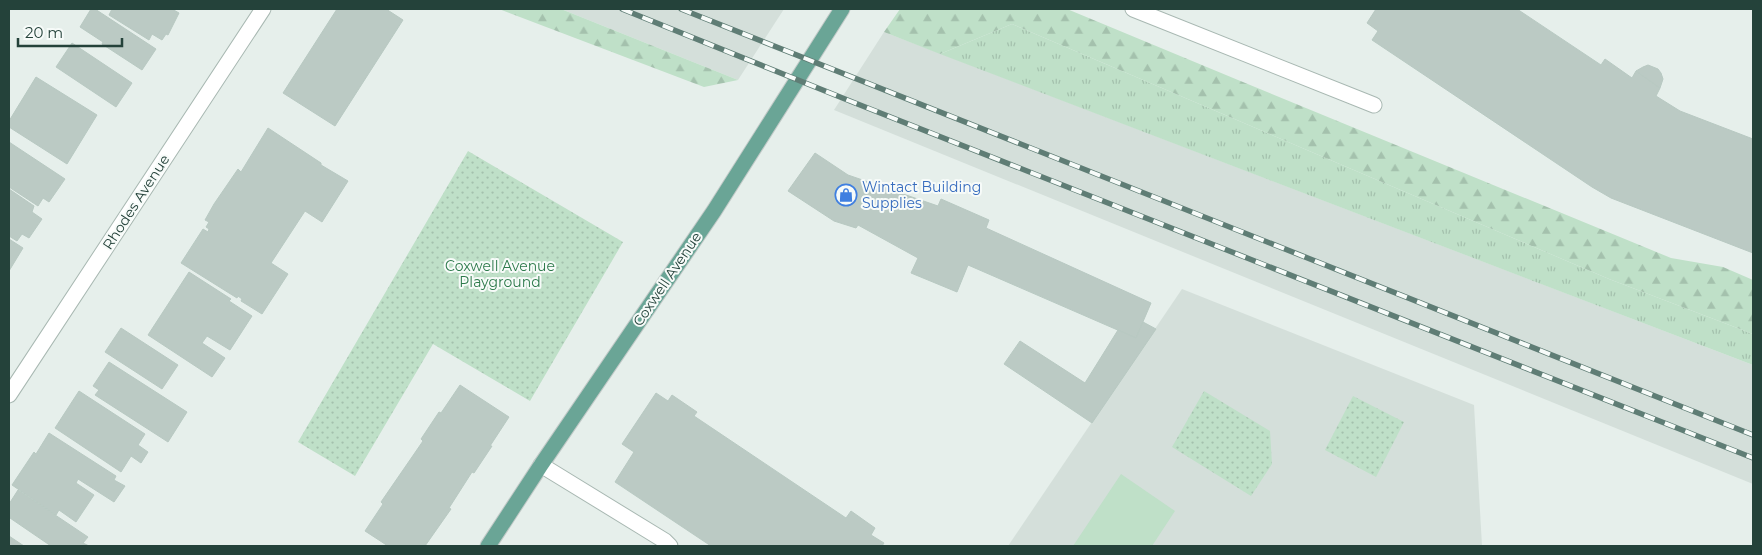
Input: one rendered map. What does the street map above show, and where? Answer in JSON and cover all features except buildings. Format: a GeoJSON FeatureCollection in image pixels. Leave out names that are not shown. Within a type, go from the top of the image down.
{"type":"FeatureCollection","features":[{"type":"Feature","properties":{"kind":"main road","name":"Coxwell Avenue"},"geometry":{"type":"LineString","coordinates":[[488,546],[714,211],[842,9]]}},
{"type":"Feature","properties":{"kind":"street","name":"Rhodes Avenue"},"geometry":{"type":"LineString","coordinates":[[9,395],[263,9]]}},
{"type":"Feature","properties":{"kind":"street"},"geometry":{"type":"LineString","coordinates":[[1133,9],[1374,105]]}},
{"type":"Feature","properties":{"kind":"street"},"geometry":{"type":"LineString","coordinates":[[541,466],[665,541],[670,546]]}},
{"type":"Feature","properties":{"kind":"shaded area"},"geometry":{"type":"Polygon","coordinates":[[[561,9],[784,9],[738,80],[561,9]]]}},
{"type":"Feature","properties":{"kind":"shaded area"},"geometry":{"type":"Polygon","coordinates":[[[884,32],[1753,365],[1753,484],[834,110],[884,32]]]}},
{"type":"Feature","properties":{"kind":"shaded area"},"geometry":{"type":"Polygon","coordinates":[[[1182,289],[1474,405],[1482,546],[1008,546],[1182,289]]]}},
{"type":"Feature","properties":{"kind":"green space"},"geometry":{"type":"Polygon","coordinates":[[[499,9],[561,9],[738,80],[704,87],[499,9]]]}},
{"type":"Feature","properties":{"kind":"green space"},"geometry":{"type":"Polygon","coordinates":[[[900,9],[1067,9],[1671,258],[1723,267],[1753,280],[1753,334],[1609,279],[1012,24],[940,54],[884,32],[900,9]]]}},
{"type":"Feature","properties":{"kind":"green space"},"geometry":{"type":"Polygon","coordinates":[[[1012,24],[1609,279],[1753,334],[1753,365],[940,54],[1012,24]]]}},
{"type":"Feature","properties":{"kind":"green space","name":"Coxwell Avenue Playground"},"geometry":{"type":"Polygon","coordinates":[[[468,151],[623,242],[530,401],[433,344],[355,476],[298,442],[468,151]]]}},
{"type":"Feature","properties":{"kind":"green space"},"geometry":{"type":"Polygon","coordinates":[[[1204,391],[1270,431],[1272,464],[1251,496],[1172,447],[1204,391]]]}},
{"type":"Feature","properties":{"kind":"green space"},"geometry":{"type":"Polygon","coordinates":[[[1353,396],[1404,422],[1376,477],[1325,450],[1353,396]]]}},
{"type":"Feature","properties":{"kind":"green space"},"geometry":{"type":"Polygon","coordinates":[[[1121,474],[1175,511],[1152,546],[1073,546],[1121,474]]]}},
{"type":"Feature","properties":{"kind":"railway"},"geometry":{"type":"LineString","coordinates":[[622,9],[1753,458]]}},
{"type":"Feature","properties":{"kind":"railway"},"geometry":{"type":"LineString","coordinates":[[681,9],[1753,435]]}},
{"type":"Feature","properties":{"kind":"place","name":"Wintact Building Supplies"},"geometry":{"type":"Point","coordinates":[846,195]}}]}
